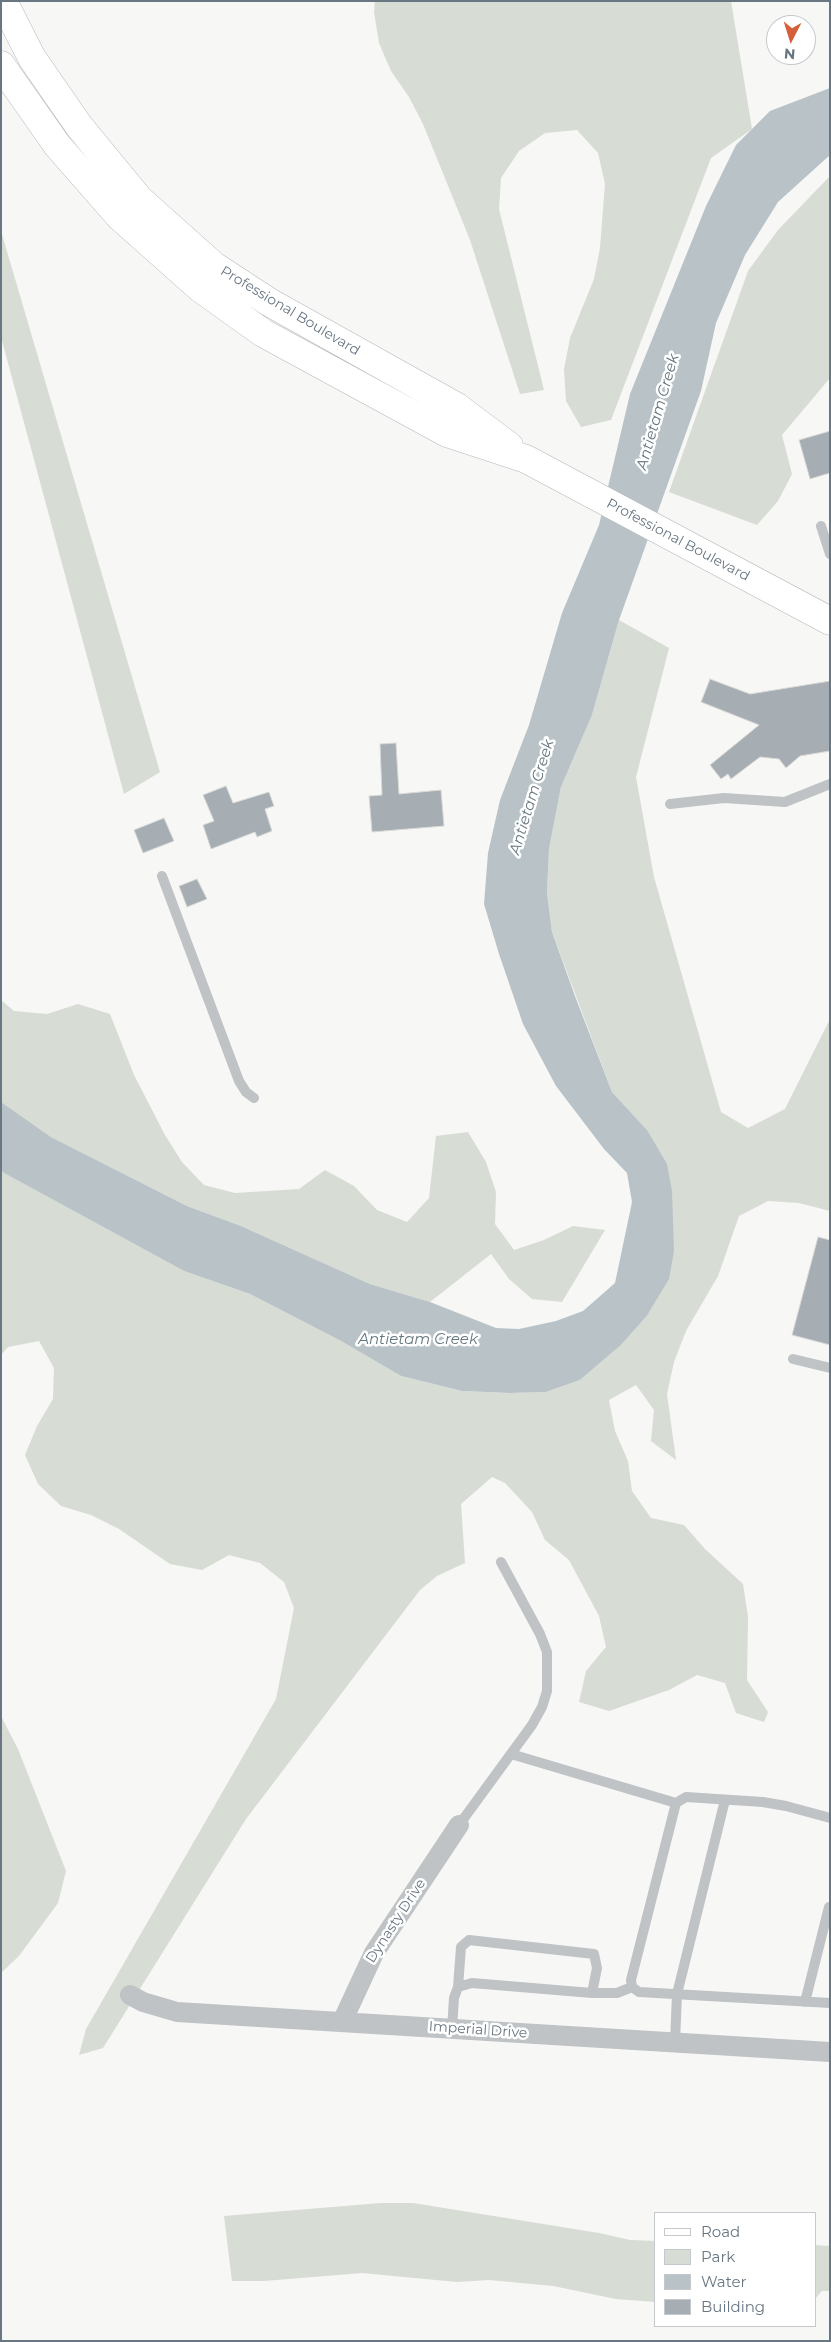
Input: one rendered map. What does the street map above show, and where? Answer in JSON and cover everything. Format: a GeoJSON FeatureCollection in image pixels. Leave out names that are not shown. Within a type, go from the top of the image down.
{"type":"FeatureCollection","features":[{"type":"Feature","properties":{"kind":"street","name":"Professional Boulevard"},"geometry":{"type":"LineString","coordinates":[[3,1],[32,58],[79,126],[140,199],[214,266],[268,302],[457,407],[526,459],[830,621]]}},
{"type":"Feature","properties":{"kind":"street","name":"Professional Boulevard"},"geometry":{"type":"LineString","coordinates":[[1,65],[57,145],[114,210],[200,288],[263,333],[447,433],[526,459]]}},
{"type":"Feature","properties":{"kind":"street","name":"Dynasty Drive"},"geometry":{"type":"LineString","coordinates":[[342,2022],[374,1953],[459,1825]]}},
{"type":"Feature","properties":{"kind":"street","name":"Imperial Drive"},"geometry":{"type":"LineString","coordinates":[[130,1995],[143,2002],[177,2012],[830,2052]]}},
{"type":"Feature","properties":{"kind":"lane"},"geometry":{"type":"LineString","coordinates":[[821,526],[830,554]]}},
{"type":"Feature","properties":{"kind":"lane"},"geometry":{"type":"LineString","coordinates":[[670,804],[724,798],[785,802],[830,784]]}},
{"type":"Feature","properties":{"kind":"lane"},"geometry":{"type":"LineString","coordinates":[[162,876],[239,1081],[246,1092],[254,1098]]}},
{"type":"Feature","properties":{"kind":"lane"},"geometry":{"type":"LineString","coordinates":[[793,1359],[830,1368]]}},
{"type":"Feature","properties":{"kind":"lane"},"geometry":{"type":"LineString","coordinates":[[459,1825],[511,1754],[542,1707],[546,1691],[547,1652],[540,1634],[501,1562]]}},
{"type":"Feature","properties":{"kind":"lane"},"geometry":{"type":"LineString","coordinates":[[511,1754],[676,1802],[686,1797],[786,1806],[830,1818]]}},
{"type":"Feature","properties":{"kind":"lane"},"geometry":{"type":"LineString","coordinates":[[675,2042],[677,1994],[724,1800]]}},
{"type":"Feature","properties":{"kind":"lane"},"geometry":{"type":"LineString","coordinates":[[676,1802],[631,1980],[632,1987],[639,1992],[830,2003]]}},
{"type":"Feature","properties":{"kind":"lane"},"geometry":{"type":"LineString","coordinates":[[805,2002],[829,1908]]}},
{"type":"Feature","properties":{"kind":"lane"},"geometry":{"type":"LineString","coordinates":[[452,2029],[461,1947],[469,1940],[594,1954],[597,1968],[592,1993]]}},
{"type":"Feature","properties":{"kind":"lane"},"geometry":{"type":"LineString","coordinates":[[458,1987],[472,1983],[592,1993],[618,1993],[632,1987]]}},
{"type":"Feature","properties":{"kind":"green space"},"geometry":{"type":"Polygon","coordinates":[[[375,1],[731,1],[752,129],[711,158],[611,420],[581,427],[566,401],[564,369],[570,338],[594,279],[600,248],[605,184],[598,153],[577,130],[545,133],[519,151],[501,178],[499,209],[544,390],[520,394],[470,240],[423,124],[409,97],[391,71],[379,43],[374,12],[375,1]]]}},
{"type":"Feature","properties":{"kind":"green space"},"geometry":{"type":"Polygon","coordinates":[[[830,176],[830,378],[782,435],[792,474],[778,501],[757,525],[669,492],[748,271],[778,230],[830,176]]]}},
{"type":"Feature","properties":{"kind":"green space"},"geometry":{"type":"Polygon","coordinates":[[[1,231],[160,772],[124,794],[1,337],[1,231]]]}},
{"type":"Feature","properties":{"kind":"green space"},"geometry":{"type":"Polygon","coordinates":[[[619,620],[669,648],[636,777],[654,877],[721,1112],[748,1128],[785,1109],[830,1019],[830,1211],[799,1203],[768,1201],[739,1216],[718,1276],[686,1331],[674,1362],[667,1394],[676,1460],[651,1441],[654,1410],[636,1385],[609,1400],[615,1431],[628,1461],[632,1491],[651,1518],[684,1525],[705,1549],[743,1584],[748,1617],[747,1680],[768,1712],[764,1722],[736,1713],[725,1683],[697,1675],[669,1690],[609,1711],[579,1702],[586,1671],[606,1647],[599,1616],[569,1560],[545,1540],[532,1512],[505,1483],[492,1477],[461,1504],[465,1563],[437,1576],[420,1590],[246,1819],[103,2048],[79,2055],[86,2029],[276,1699],[294,1608],[284,1582],[260,1563],[229,1555],[202,1570],[170,1564],[119,1529],[91,1515],[61,1506],[38,1484],[25,1455],[37,1426],[53,1399],[54,1368],[39,1341],[8,1347],[1,1355],[1,1171],[184,1271],[250,1294],[341,1341],[401,1376],[462,1391],[546,1392],[580,1380],[621,1345],[646,1317],[647,1130],[612,1092],[552,932],[547,893],[549,849],[561,787],[592,715],[619,620]]]}},
{"type":"Feature","properties":{"kind":"green space"},"geometry":{"type":"Polygon","coordinates":[[[1,1000],[14,1011],[47,1014],[78,1004],[110,1014],[134,1075],[165,1135],[182,1162],[204,1185],[235,1193],[299,1189],[325,1170],[354,1186],[377,1210],[407,1222],[429,1198],[436,1136],[468,1132],[486,1162],[496,1192],[495,1224],[514,1250],[544,1240],[573,1226],[605,1230],[562,1302],[532,1299],[509,1279],[491,1254],[430,1302],[370,1284],[241,1226],[187,1206],[51,1137],[1,1102],[1,1000]]]}},
{"type":"Feature","properties":{"kind":"green space"},"geometry":{"type":"Polygon","coordinates":[[[1,1716],[18,1749],[66,1871],[58,1903],[19,1956],[1,1973],[1,1716]]]}},
{"type":"Feature","properties":{"kind":"green space"},"geometry":{"type":"Polygon","coordinates":[[[381,2203],[413,2203],[599,2233],[630,2240],[654,2241],[654,2302],[616,2299],[553,2286],[489,2280],[457,2282],[362,2273],[264,2281],[232,2281],[224,2216],[381,2203]]]}},
{"type":"Feature","properties":{"kind":"green space"},"geometry":{"type":"Polygon","coordinates":[[[816,2245],[830,2246],[830,2291],[822,2291],[816,2298],[816,2245]]]}},
{"type":"Feature","properties":{"kind":"water","name":"Antietam Creek"},"geometry":{"type":"Polygon","coordinates":[[[830,88],[830,155],[778,202],[745,255],[716,323],[701,391],[619,620],[592,715],[561,787],[549,849],[547,893],[552,932],[575,996],[612,1092],[647,1130],[667,1164],[672,1191],[674,1251],[669,1279],[646,1317],[621,1345],[580,1380],[546,1392],[462,1391],[401,1376],[341,1341],[250,1294],[184,1271],[1,1171],[1,1102],[51,1137],[187,1206],[241,1226],[370,1284],[430,1302],[496,1328],[519,1329],[556,1321],[583,1311],[615,1283],[632,1202],[627,1173],[604,1149],[556,1086],[523,1024],[484,904],[488,853],[500,800],[529,725],[562,613],[599,525],[630,394],[706,206],[736,145],[770,111],[830,88]]]}},
{"type":"Feature","properties":{"kind":"building"},"geometry":{"type":"Polygon","coordinates":[[[830,431],[830,473],[810,479],[799,440],[830,431]]]}},
{"type":"Feature","properties":{"kind":"building"},"geometry":{"type":"Polygon","coordinates":[[[710,679],[750,694],[830,681],[830,751],[800,756],[786,768],[779,759],[760,757],[731,779],[728,774],[721,779],[710,765],[759,725],[701,702],[710,679]]]}},
{"type":"Feature","properties":{"kind":"building"},"geometry":{"type":"Polygon","coordinates":[[[396,743],[399,794],[441,790],[444,826],[372,832],[369,796],[382,795],[380,744],[396,743]]]}},
{"type":"Feature","properties":{"kind":"building"},"geometry":{"type":"Polygon","coordinates":[[[226,786],[233,803],[269,792],[274,806],[265,809],[272,831],[257,837],[255,832],[211,849],[203,825],[214,821],[203,795],[226,786]]]}},
{"type":"Feature","properties":{"kind":"building"},"geometry":{"type":"Polygon","coordinates":[[[164,818],[174,841],[143,853],[134,830],[164,818]]]}},
{"type":"Feature","properties":{"kind":"building"},"geometry":{"type":"Polygon","coordinates":[[[197,879],[207,899],[187,907],[179,886],[197,879]]]}},
{"type":"Feature","properties":{"kind":"building"},"geometry":{"type":"Polygon","coordinates":[[[818,1237],[830,1240],[830,1345],[792,1335],[818,1237]]]}}]}
